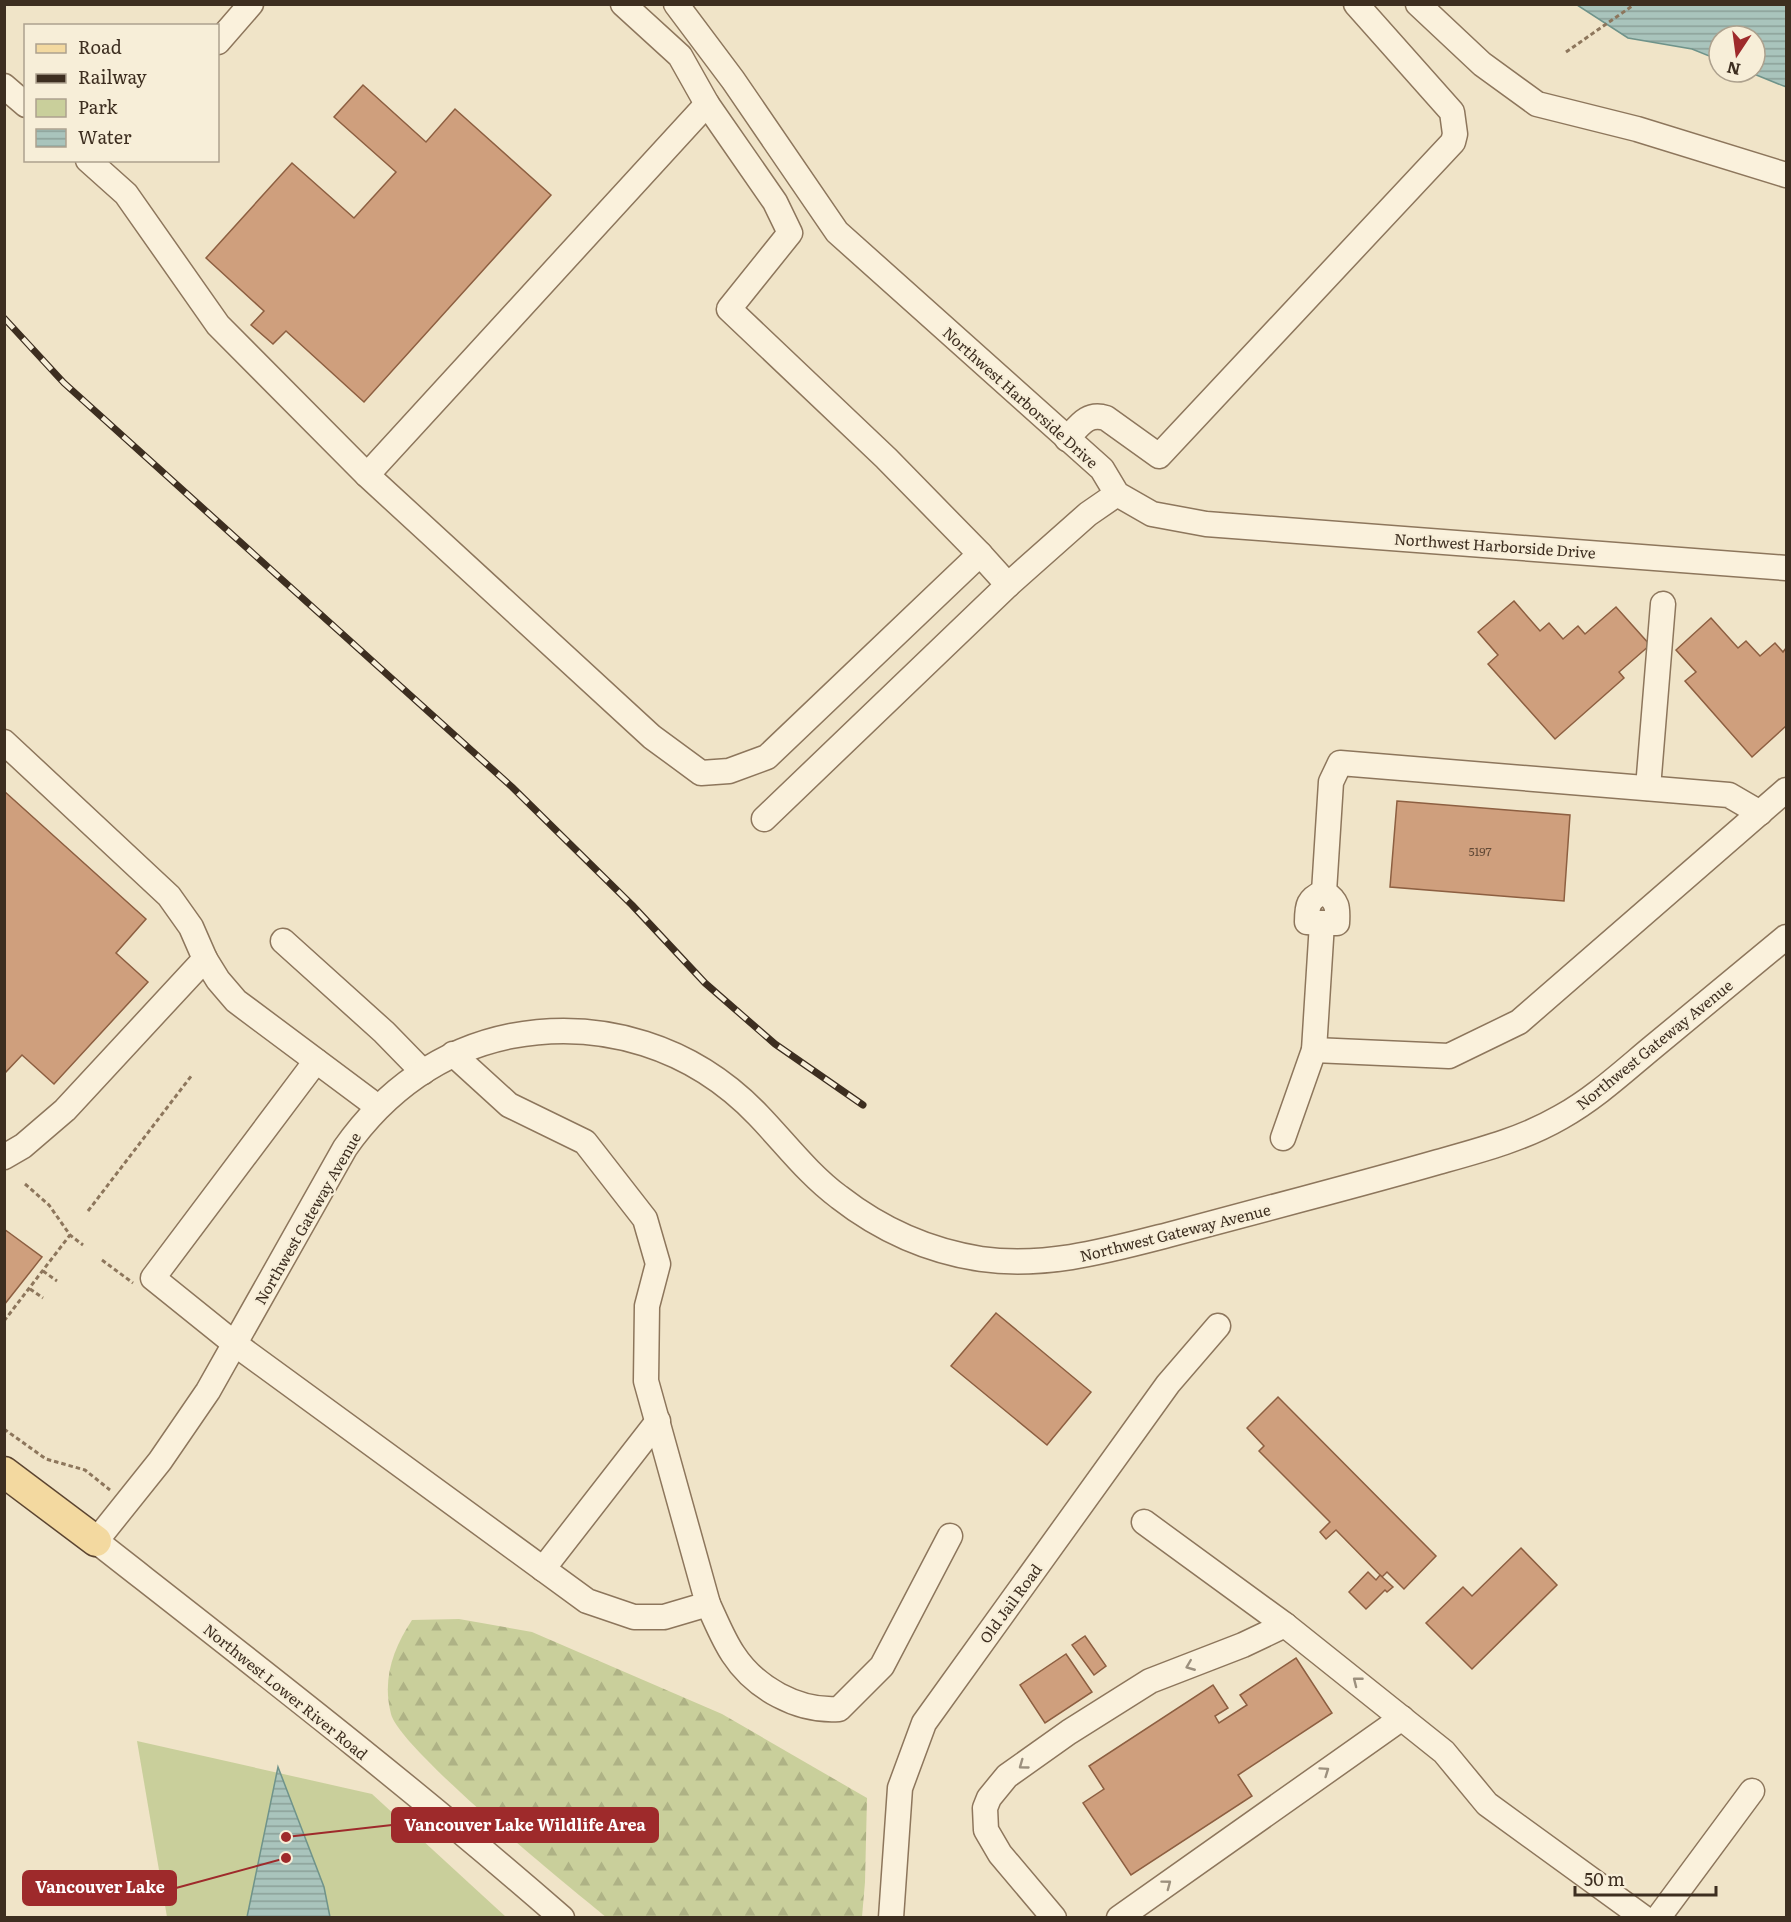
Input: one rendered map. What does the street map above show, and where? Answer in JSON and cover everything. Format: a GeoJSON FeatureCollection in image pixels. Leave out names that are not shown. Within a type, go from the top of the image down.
{"type":"FeatureCollection","features":[{"type":"Feature","properties":{"kind":"main road","name":"Northwest Lower River Road"},"geometry":{"type":"LineString","coordinates":[[4,1472],[96,1541]]}},
{"type":"Feature","properties":{"kind":"street"},"geometry":{"type":"LineString","coordinates":[[219,41],[251,4]]}},
{"type":"Feature","properties":{"kind":"street"},"geometry":{"type":"LineString","coordinates":[[623,4],[680,56],[707,104],[775,202],[790,233],[729,309],[886,458],[1008,585]]}},
{"type":"Feature","properties":{"kind":"street","name":"Northwest Harborside Drive"},"geometry":{"type":"LineString","coordinates":[[676,4],[733,80],[837,232],[1102,469],[1117,494],[1152,514],[1206,524],[1786,568]]}},
{"type":"Feature","properties":{"kind":"street"},"geometry":{"type":"LineString","coordinates":[[1067,439],[1088,417],[1096,415],[1106,418],[1159,456],[1453,142],[1455,134],[1452,112],[1356,4]]}},
{"type":"Feature","properties":{"kind":"street"},"geometry":{"type":"LineString","coordinates":[[1418,4],[1482,64],[1537,104],[1637,129],[1786,175]]}},
{"type":"Feature","properties":{"kind":"street"},"geometry":{"type":"LineString","coordinates":[[4,86],[24,103]]}},
{"type":"Feature","properties":{"kind":"street"},"geometry":{"type":"LineString","coordinates":[[367,475],[707,104]]}},
{"type":"Feature","properties":{"kind":"street"},"geometry":{"type":"LineString","coordinates":[[101,165],[126,194],[218,325],[367,475],[652,737],[701,772],[729,771],[767,757],[980,554]]}},
{"type":"Feature","properties":{"kind":"street"},"geometry":{"type":"LineString","coordinates":[[764,819],[1008,585],[1088,514],[1117,494]]}},
{"type":"Feature","properties":{"kind":"street"},"geometry":{"type":"LineString","coordinates":[[1648,788],[1664,604]]}},
{"type":"Feature","properties":{"kind":"street"},"geometry":{"type":"LineString","coordinates":[[4,742],[169,896],[191,927],[205,959],[236,1001],[378,1107]]}},
{"type":"Feature","properties":{"kind":"street"},"geometry":{"type":"LineString","coordinates":[[1283,1138],[1314,1050],[1322,922],[1337,923],[1338,906],[1333,898],[1324,892],[1331,782],[1340,763],[1729,795],[1760,813]]}},
{"type":"Feature","properties":{"kind":"street"},"geometry":{"type":"LineString","coordinates":[[1314,1050],[1449,1056],[1519,1022],[1786,790]]}},
{"type":"Feature","properties":{"kind":"street","name":"Northwest Gateway Avenue"},"geometry":{"type":"LineString","coordinates":[[96,1541],[160,1461],[190,1419],[235,1344],[345,1148],[378,1107],[423,1072],[479,1042],[525,1034],[569,1030],[634,1039],[663,1049],[701,1068],[731,1089],[811,1173],[837,1196],[894,1232],[923,1244],[981,1258],[1047,1261],[1104,1252],[1506,1143],[1563,1116],[1617,1077],[1786,937]]}},
{"type":"Feature","properties":{"kind":"street"},"geometry":{"type":"LineString","coordinates":[[283,941],[384,1032],[423,1072]]}},
{"type":"Feature","properties":{"kind":"street"},"geometry":{"type":"LineString","coordinates":[[4,1157],[23,1146],[64,1110],[205,959]]}},
{"type":"Feature","properties":{"kind":"street"},"geometry":{"type":"LineString","coordinates":[[453,1054],[509,1105],[585,1142],[645,1219],[658,1264],[648,1306],[646,1381],[708,1604],[733,1655],[763,1686],[801,1706],[824,1710],[839,1709],[882,1666],[950,1536]]}},
{"type":"Feature","properties":{"kind":"street"},"geometry":{"type":"LineString","coordinates":[[316,1061],[153,1278],[235,1344],[587,1601],[634,1617],[664,1617],[708,1604]]}},
{"type":"Feature","properties":{"kind":"street","name":"Old Jail Road"},"geometry":{"type":"LineString","coordinates":[[891,1917],[900,1788],[924,1723],[1168,1384],[1218,1326]]}},
{"type":"Feature","properties":{"kind":"street"},"geometry":{"type":"LineString","coordinates":[[543,1569],[658,1421]]}},
{"type":"Feature","properties":{"kind":"street"},"geometry":{"type":"LineString","coordinates":[[1144,1522],[1285,1625],[1444,1752],[1487,1804],[1644,1917]]}},
{"type":"Feature","properties":{"kind":"street","name":"Northwest Lower River Road"},"geometry":{"type":"LineString","coordinates":[[96,1541],[278,1683],[497,1861],[562,1917]]}},
{"type":"Feature","properties":{"kind":"street"},"geometry":{"type":"LineString","coordinates":[[1054,1917],[1000,1854],[986,1830],[985,1808],[989,1798],[1007,1776],[1069,1732],[1150,1682],[1243,1645],[1285,1625]]}},
{"type":"Feature","properties":{"kind":"street"},"geometry":{"type":"LineString","coordinates":[[1119,1917],[1402,1718]]}},
{"type":"Feature","properties":{"kind":"street"},"geometry":{"type":"LineString","coordinates":[[1658,1917],[1752,1791]]}},
{"type":"Feature","properties":{"kind":"path"},"geometry":{"type":"LineString","coordinates":[[1566,52],[1635,4]]}},
{"type":"Feature","properties":{"kind":"path"},"geometry":{"type":"LineString","coordinates":[[88,1211],[192,1075]]}},
{"type":"Feature","properties":{"kind":"path"},"geometry":{"type":"LineString","coordinates":[[25,1184],[49,1205],[70,1234],[83,1245]]}},
{"type":"Feature","properties":{"kind":"path"},"geometry":{"type":"LineString","coordinates":[[4,1321],[70,1234]]}},
{"type":"Feature","properties":{"kind":"path"},"geometry":{"type":"LineString","coordinates":[[102,1260],[133,1283]]}},
{"type":"Feature","properties":{"kind":"path"},"geometry":{"type":"LineString","coordinates":[[43,1271],[57,1281]]}},
{"type":"Feature","properties":{"kind":"path"},"geometry":{"type":"LineString","coordinates":[[30,1289],[43,1298]]}},
{"type":"Feature","properties":{"kind":"path"},"geometry":{"type":"LineString","coordinates":[[4,1429],[46,1460],[85,1470],[125,1503]]}},
{"type":"Feature","properties":{"kind":"green space"},"geometry":{"type":"Polygon","coordinates":[[[459,1619],[532,1632],[722,1714],[867,1798],[862,1917],[606,1917],[453,1786],[401,1732],[391,1714],[388,1689],[391,1665],[399,1642],[412,1620],[459,1619]]]}},
{"type":"Feature","properties":{"kind":"green space"},"geometry":{"type":"Polygon","coordinates":[[[137,1741],[372,1794],[506,1917],[167,1917],[137,1741]]]}},
{"type":"Feature","properties":{"kind":"water"},"geometry":{"type":"Polygon","coordinates":[[[1577,5],[1786,5],[1786,87],[1767,79],[1767,24],[1707,24],[1707,55],[1692,49],[1628,38],[1577,5]]]}},
{"type":"Feature","properties":{"kind":"water"},"geometry":{"type":"Polygon","coordinates":[[[278,1767],[324,1887],[330,1917],[247,1917],[278,1767]]]}},
{"type":"Feature","properties":{"kind":"building"},"geometry":{"type":"Polygon","coordinates":[[[363,85],[426,142],[455,109],[551,195],[364,402],[286,331],[273,344],[251,325],[264,311],[206,258],[292,163],[354,218],[396,172],[334,117],[363,85]]]}},
{"type":"Feature","properties":{"kind":"building"},"geometry":{"type":"Polygon","coordinates":[[[1514,601],[1540,631],[1549,623],[1563,639],[1578,626],[1585,634],[1616,607],[1650,645],[1619,672],[1624,678],[1555,739],[1488,664],[1498,655],[1478,632],[1514,601]]]}},
{"type":"Feature","properties":{"kind":"building"},"geometry":{"type":"Polygon","coordinates":[[[1711,618],[1738,648],[1746,641],[1760,656],[1775,643],[1783,652],[1786,648],[1786,726],[1752,757],[1685,681],[1696,672],[1676,650],[1711,618]]]}},
{"type":"Feature","properties":{"kind":"building"},"geometry":{"type":"Polygon","coordinates":[[[4,791],[146,919],[116,953],[148,982],[54,1084],[22,1055],[4,1074],[4,791]]]}},
{"type":"Feature","properties":{"kind":"building"},"geometry":{"type":"Polygon","coordinates":[[[1397,801],[1570,815],[1564,901],[1390,887],[1397,801]]]}},
{"type":"Feature","properties":{"kind":"building"},"geometry":{"type":"Polygon","coordinates":[[[4,1229],[42,1257],[4,1305],[4,1229]]]}},
{"type":"Feature","properties":{"kind":"building"},"geometry":{"type":"Polygon","coordinates":[[[996,1313],[1091,1392],[1047,1445],[951,1366],[996,1313]]]}},
{"type":"Feature","properties":{"kind":"building"},"geometry":{"type":"Polygon","coordinates":[[[1278,1397],[1436,1556],[1404,1589],[1387,1572],[1382,1577],[1336,1530],[1326,1539],[1320,1532],[1330,1522],[1259,1451],[1264,1446],[1247,1428],[1278,1397]]]}},
{"type":"Feature","properties":{"kind":"building"},"geometry":{"type":"Polygon","coordinates":[[[1521,1548],[1557,1585],[1472,1669],[1426,1623],[1463,1587],[1472,1596],[1521,1548]]]}},
{"type":"Feature","properties":{"kind":"building"},"geometry":{"type":"Polygon","coordinates":[[[1368,1572],[1376,1580],[1380,1575],[1393,1587],[1387,1592],[1385,1590],[1366,1609],[1349,1592],[1368,1572]]]}},
{"type":"Feature","properties":{"kind":"building"},"geometry":{"type":"Polygon","coordinates":[[[1085,1636],[1106,1666],[1094,1675],[1072,1645],[1085,1636]]]}},
{"type":"Feature","properties":{"kind":"building"},"geometry":{"type":"Polygon","coordinates":[[[1066,1654],[1092,1692],[1045,1723],[1020,1685],[1066,1654]]]}},
{"type":"Feature","properties":{"kind":"building"},"geometry":{"type":"Polygon","coordinates":[[[1296,1658],[1332,1713],[1238,1775],[1252,1796],[1131,1875],[1083,1803],[1104,1789],[1089,1766],[1213,1685],[1228,1708],[1215,1716],[1219,1723],[1247,1705],[1240,1695],[1296,1658]]]}},
{"type":"Feature","properties":{"kind":"railway"},"geometry":{"type":"LineString","coordinates":[[4,318],[64,383],[512,787],[632,905],[705,983],[775,1044],[863,1105]]}},
{"type":"Feature","properties":{"kind":"place","name":"Vancouver Lake Wildlife Area"},"geometry":{"type":"Point","coordinates":[286,1837]}},
{"type":"Feature","properties":{"kind":"place","name":"Vancouver Lake"},"geometry":{"type":"Point","coordinates":[286,1858]}}]}
